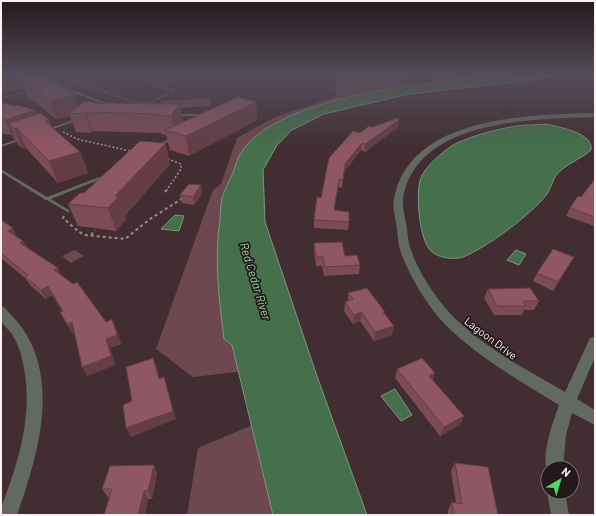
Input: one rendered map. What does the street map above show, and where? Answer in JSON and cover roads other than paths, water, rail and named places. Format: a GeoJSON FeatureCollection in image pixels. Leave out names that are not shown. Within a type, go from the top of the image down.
{"type":"FeatureCollection","features":[{"type":"Feature","properties":{"kind":"street","name":"Lagoon Drive"},"geometry":{"type":"LineString","coordinates":[[595,115],[563,115],[514,120],[493,123],[461,133],[434,145],[420,158],[407,174],[398,200],[405,248],[424,289],[456,327],[499,361],[567,403],[595,418]]}},
{"type":"Feature","properties":{"kind":"street"},"geometry":{"type":"LineString","coordinates":[[1,311],[19,332],[26,347],[32,363],[34,382],[34,412],[28,454],[20,484],[8,515]]}},
{"type":"Feature","properties":{"kind":"street"},"geometry":{"type":"LineString","coordinates":[[554,460],[554,452],[567,403],[595,342]]}},
{"type":"Feature","properties":{"kind":"street"},"geometry":{"type":"LineString","coordinates":[[557,500],[560,515]]}},
{"type":"Feature","properties":{"kind":"lane"},"geometry":{"type":"LineString","coordinates":[[99,100],[115,106],[107,109]]}},
{"type":"Feature","properties":{"kind":"lane"},"geometry":{"type":"LineString","coordinates":[[172,116],[208,115],[206,120]]}},
{"type":"Feature","properties":{"kind":"lane"},"geometry":{"type":"LineString","coordinates":[[41,132],[85,117]]}},
{"type":"Feature","properties":{"kind":"lane"},"geometry":{"type":"LineString","coordinates":[[1,146],[28,137]]}},
{"type":"Feature","properties":{"kind":"lane"},"geometry":{"type":"LineString","coordinates":[[140,153],[176,138]]}},
{"type":"Feature","properties":{"kind":"lane"},"geometry":{"type":"LineString","coordinates":[[1,170],[67,211]]}},
{"type":"Feature","properties":{"kind":"lane"},"geometry":{"type":"LineString","coordinates":[[46,199],[110,175]]}},
{"type":"Feature","properties":{"kind":"water","name":"Red Cedar River"},"geometry":{"type":"Polygon","coordinates":[[[339,100],[383,100],[324,114],[292,130],[277,145],[263,170],[265,222],[318,379],[367,515],[273,515],[232,345],[224,339],[219,294],[217,249],[221,203],[227,185],[241,153],[259,134],[286,118],[319,105],[339,100]]]}},
{"type":"Feature","properties":{"kind":"water"},"geometry":{"type":"Polygon","coordinates":[[[546,124],[567,129],[582,135],[590,144],[591,150],[558,173],[547,194],[531,211],[508,230],[473,253],[463,257],[446,258],[431,251],[427,245],[421,228],[418,197],[420,181],[429,166],[450,147],[471,138],[508,128],[525,125],[546,124]]]}},
{"type":"Feature","properties":{"kind":"water"},"geometry":{"type":"Polygon","coordinates":[[[175,215],[184,216],[179,231],[161,229],[175,215]]]}},
{"type":"Feature","properties":{"kind":"water"},"geometry":{"type":"Polygon","coordinates":[[[516,250],[526,254],[519,265],[507,260],[516,250]]]}},
{"type":"Feature","properties":{"kind":"water"},"geometry":{"type":"Polygon","coordinates":[[[395,389],[412,415],[401,421],[381,396],[395,389]]]}}]}
